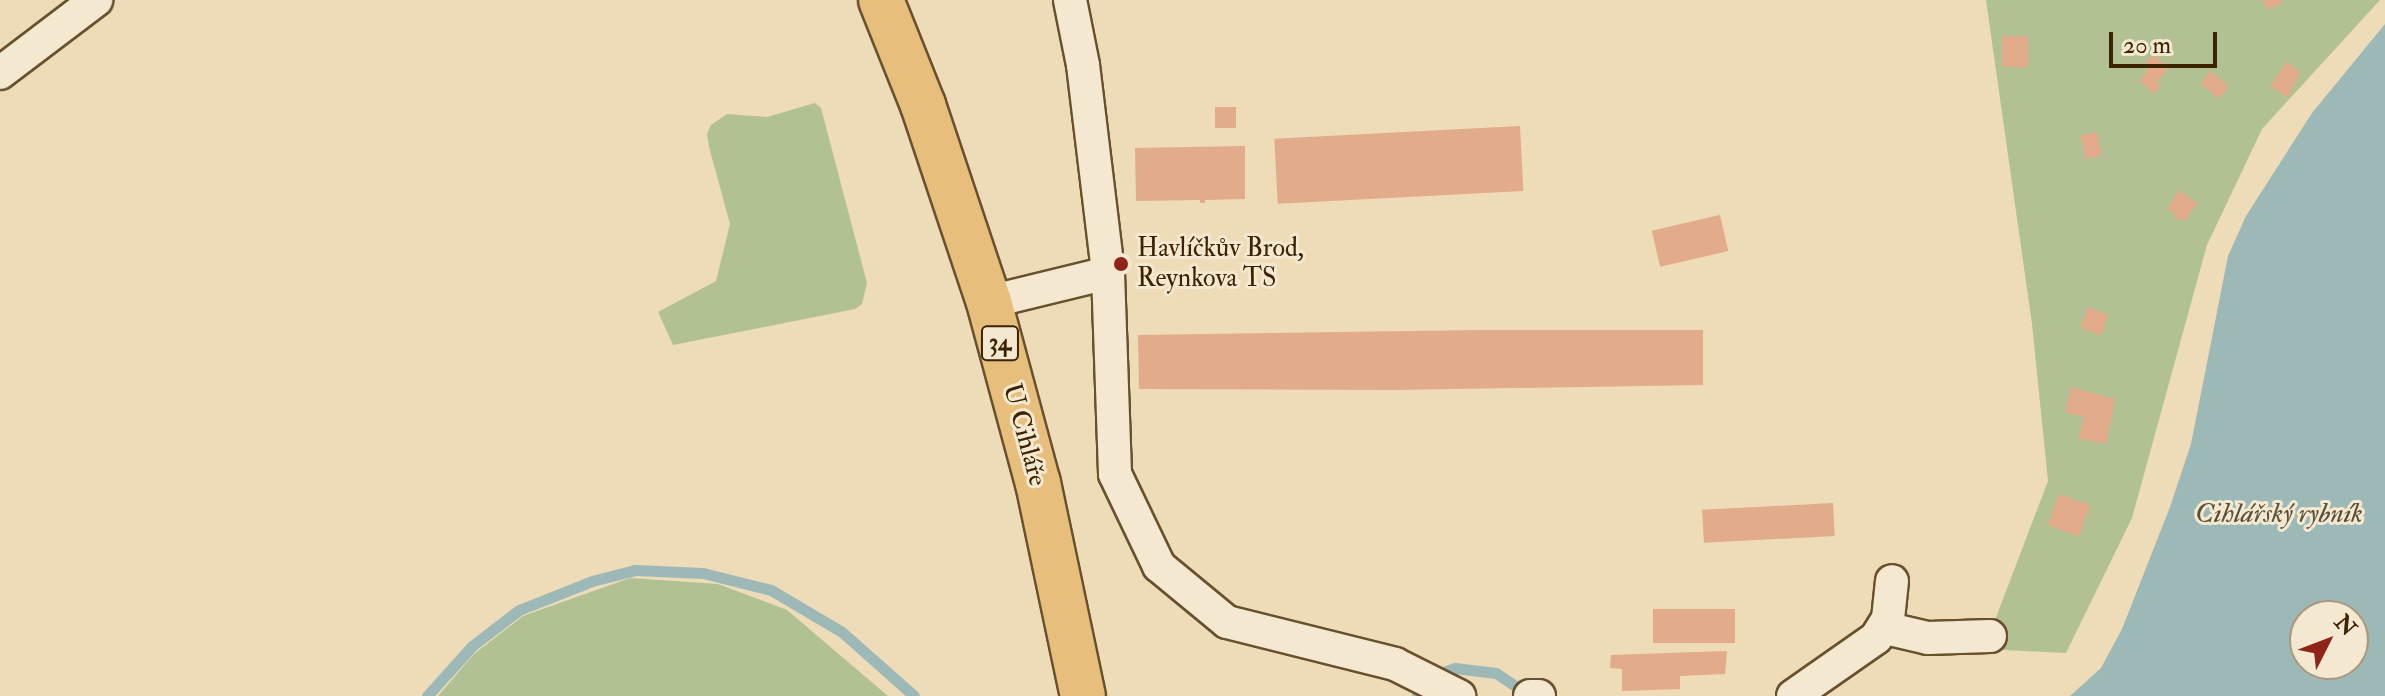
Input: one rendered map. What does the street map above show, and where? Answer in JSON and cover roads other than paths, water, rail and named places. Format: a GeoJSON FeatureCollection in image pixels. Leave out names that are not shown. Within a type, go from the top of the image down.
{"type":"FeatureCollection","features":[{"type":"Feature","properties":{"kind":"main road","name":"U Cihláře"},"geometry":{"type":"LineString","coordinates":[[881,0],[923,105],[989,302],[1038,483],[1083,696]]}},
{"type":"Feature","properties":{"kind":"street"},"geometry":{"type":"LineString","coordinates":[[0,73],[96,0]]}},
{"type":"Feature","properties":{"kind":"street"},"geometry":{"type":"LineString","coordinates":[[1070,0],[1083,65],[1108,273],[1115,474],[1159,566],[1227,622],[1381,659],[1459,696]]}},
{"type":"Feature","properties":{"kind":"street"},"geometry":{"type":"LineString","coordinates":[[989,302],[1108,273]]}},
{"type":"Feature","properties":{"kind":"street"},"geometry":{"type":"LineString","coordinates":[[1793,696],[1876,638],[1885,628],[1892,581]]}},
{"type":"Feature","properties":{"kind":"street"},"geometry":{"type":"LineString","coordinates":[[1885,628],[1928,638],[1990,636]]}},
{"type":"Feature","properties":{"kind":"street"},"geometry":{"type":"LineString","coordinates":[[1530,696],[1539,696]]}},
{"type":"Feature","properties":{"kind":"water","name":"Cihlářský rybník"},"geometry":{"type":"Polygon","coordinates":[[[2385,24],[2385,696],[2070,696],[2101,668],[2122,629],[2170,507],[2191,444],[2228,256],[2246,216],[2312,113],[2385,24]]]}},
{"type":"Feature","properties":{"kind":"waterway"},"geometry":{"type":"LineString","coordinates":[[427,696],[472,646],[519,610],[592,581],[635,570],[703,573],[771,590],[842,632],[914,696]]}},
{"type":"Feature","properties":{"kind":"waterway"},"geometry":{"type":"LineString","coordinates":[[1446,671],[1455,668],[1496,673],[1514,685]]}},
{"type":"Feature","properties":{"kind":"place","name":"Havlíčkův Brod, Reynkova TS"},"geometry":{"type":"Point","coordinates":[1121,264]}}]}
